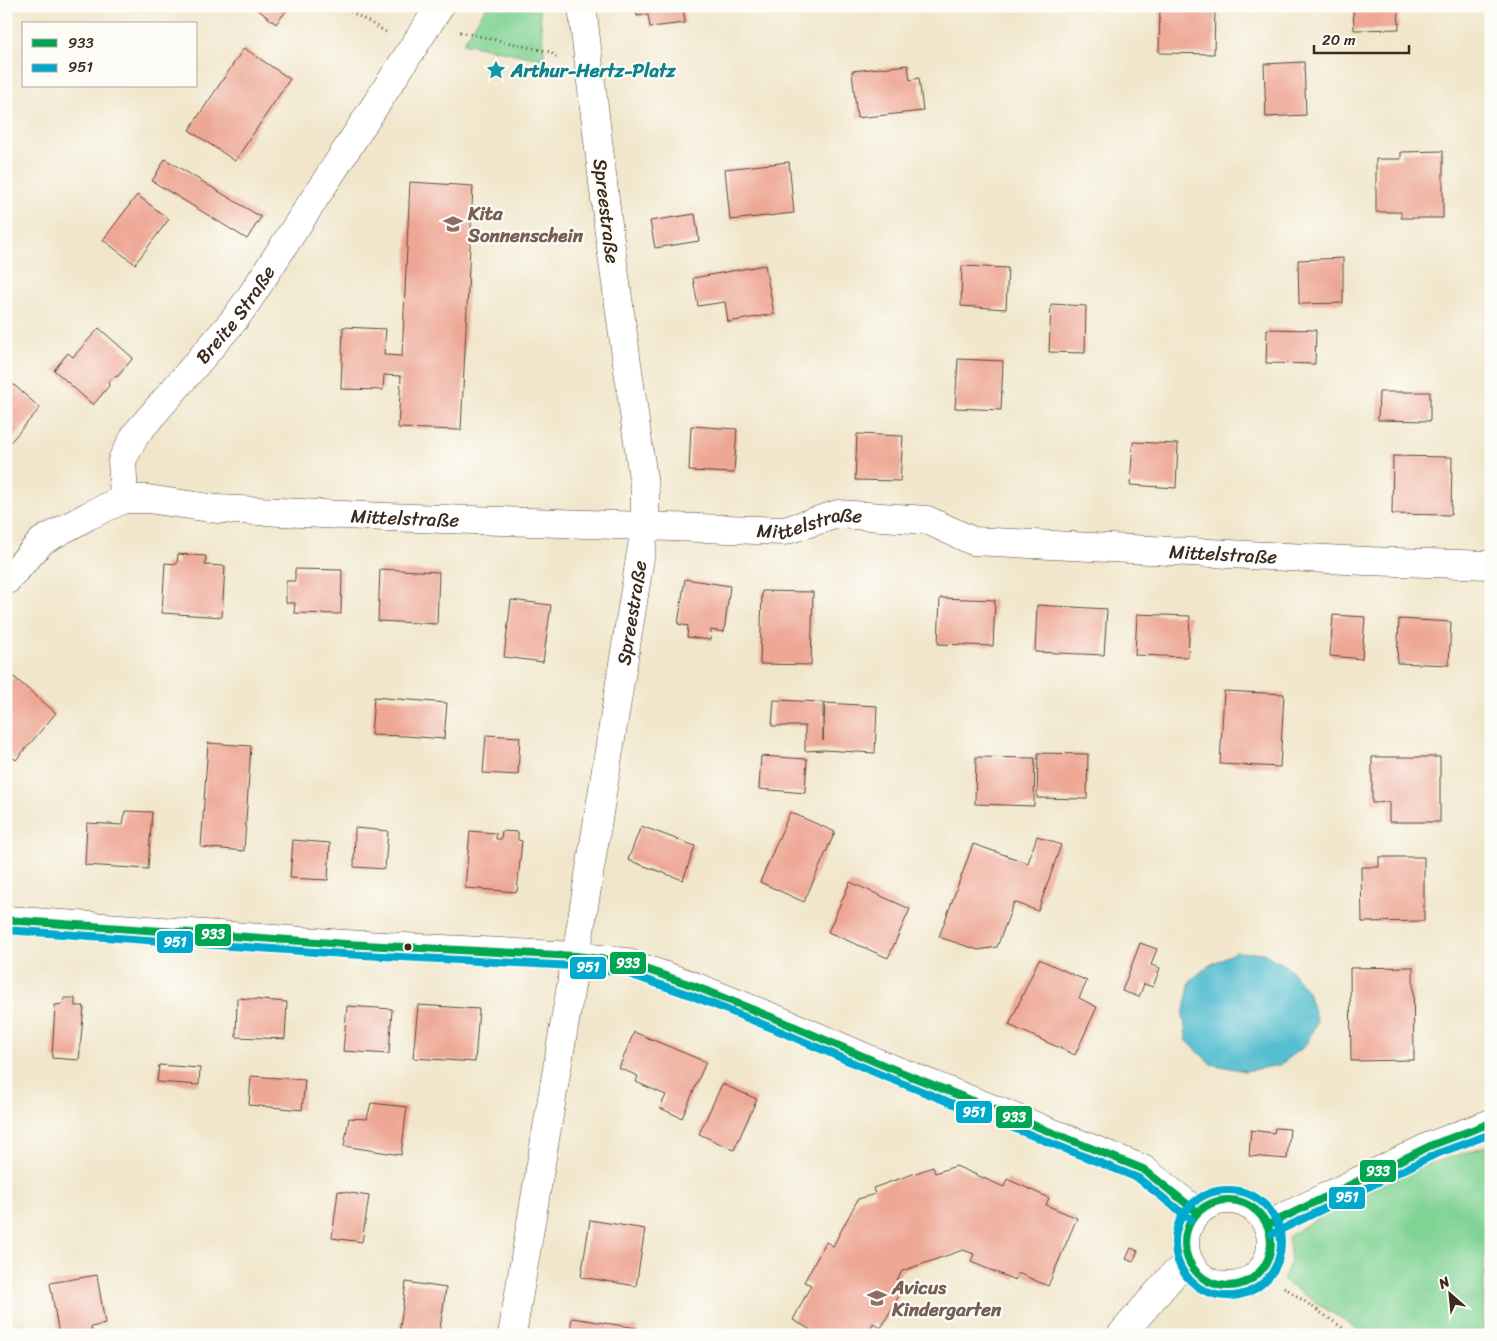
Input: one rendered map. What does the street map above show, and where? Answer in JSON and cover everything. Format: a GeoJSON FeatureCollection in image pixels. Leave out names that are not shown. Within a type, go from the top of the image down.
{"type":"FeatureCollection","features":[{"type":"Feature","properties":{"kind":"street","name":"Spreestraße"},"geometry":{"type":"LineString","coordinates":[[512,1335],[576,956],[645,527],[645,493],[610,243],[582,6]]}},
{"type":"Feature","properties":{"kind":"street","name":"Breite Straße"},"geometry":{"type":"LineString","coordinates":[[124,499],[122,460],[136,434],[234,320],[249,299],[433,16]]}},
{"type":"Feature","properties":{"kind":"street","name":"Mittelstraße"},"geometry":{"type":"LineString","coordinates":[[124,499],[148,499],[217,509],[784,531],[838,514],[927,520],[973,541],[1365,561],[1491,565]]}},
{"type":"Feature","properties":{"kind":"street"},"geometry":{"type":"LineString","coordinates":[[6,581],[42,541],[124,499]]}},
{"type":"Feature","properties":{"kind":"street"},"geometry":{"type":"LineString","coordinates":[[6,920],[345,944],[576,956],[625,962],[694,986],[883,1065],[1143,1169],[1197,1212]]}},
{"type":"Feature","properties":{"kind":"street"},"geometry":{"type":"LineString","coordinates":[[1268,1225],[1432,1145],[1491,1123]]}},
{"type":"Feature","properties":{"kind":"street"},"geometry":{"type":"LineString","coordinates":[[1222,1200],[1236,1200],[1249,1205],[1260,1214],[1268,1225],[1271,1238],[1270,1252],[1266,1265],[1258,1275],[1246,1283],[1234,1287],[1220,1286],[1207,1282],[1197,1274],[1189,1262],[1185,1250],[1185,1236],[1189,1223],[1197,1212],[1209,1204],[1222,1200]]}},
{"type":"Feature","properties":{"kind":"street"},"geometry":{"type":"LineString","coordinates":[[1121,1335],[1173,1275],[1189,1262]]}},
{"type":"Feature","properties":{"kind":"path"},"geometry":{"type":"LineString","coordinates":[[342,6],[412,48]]}},
{"type":"Feature","properties":{"kind":"path"},"geometry":{"type":"LineString","coordinates":[[433,16],[552,52],[555,57],[588,55]]}},
{"type":"Feature","properties":{"kind":"path"},"geometry":{"type":"LineString","coordinates":[[1284,1287],[1353,1335]]}},
{"type":"Feature","properties":{"kind":"green space"},"geometry":{"type":"Polygon","coordinates":[[[487,6],[539,6],[545,60],[463,43],[487,6]]]}},
{"type":"Feature","properties":{"kind":"green space"},"geometry":{"type":"Polygon","coordinates":[[[1487,1146],[1483,1335],[1366,1335],[1283,1281],[1291,1261],[1288,1237],[1328,1211],[1375,1187],[1428,1164],[1487,1146]]]}},
{"type":"Feature","properties":{"kind":"water"},"geometry":{"type":"Polygon","coordinates":[[[1235,952],[1263,953],[1289,968],[1308,992],[1317,1022],[1305,1046],[1280,1065],[1245,1071],[1211,1064],[1187,1041],[1183,1015],[1190,981],[1210,965],[1235,952]]]}},
{"type":"Feature","properties":{"kind":"building"},"geometry":{"type":"Polygon","coordinates":[[[253,6],[290,6],[276,24],[253,6]]]}},
{"type":"Feature","properties":{"kind":"building"},"geometry":{"type":"Polygon","coordinates":[[[636,6],[683,6],[685,23],[650,27],[648,15],[637,16],[636,6]]]}},
{"type":"Feature","properties":{"kind":"building"},"geometry":{"type":"Polygon","coordinates":[[[1353,6],[1398,6],[1399,29],[1354,30],[1353,6]]]}},
{"type":"Feature","properties":{"kind":"building"},"geometry":{"type":"Polygon","coordinates":[[[1160,7],[1215,9],[1214,54],[1159,53],[1160,7]]]}},
{"type":"Feature","properties":{"kind":"building"},"geometry":{"type":"Polygon","coordinates":[[[244,48],[290,79],[235,161],[189,130],[244,48]]]}},
{"type":"Feature","properties":{"kind":"building"},"geometry":{"type":"Polygon","coordinates":[[[1304,62],[1306,115],[1266,117],[1264,64],[1304,62]]]}},
{"type":"Feature","properties":{"kind":"building"},"geometry":{"type":"Polygon","coordinates":[[[908,65],[910,80],[919,78],[923,111],[857,118],[852,71],[908,65]]]}},
{"type":"Feature","properties":{"kind":"building"},"geometry":{"type":"Polygon","coordinates":[[[1443,151],[1443,218],[1401,218],[1401,212],[1376,212],[1376,159],[1401,159],[1401,152],[1443,151]]]}},
{"type":"Feature","properties":{"kind":"building"},"geometry":{"type":"Polygon","coordinates":[[[165,159],[261,217],[247,239],[152,181],[165,159]]]}},
{"type":"Feature","properties":{"kind":"building"},"geometry":{"type":"Polygon","coordinates":[[[789,162],[794,213],[730,220],[725,169],[789,162]]]}},
{"type":"Feature","properties":{"kind":"building"},"geometry":{"type":"Polygon","coordinates":[[[410,182],[473,186],[461,430],[398,428],[401,376],[384,375],[383,390],[341,389],[343,327],[386,329],[384,355],[402,356],[410,182]]]}},
{"type":"Feature","properties":{"kind":"building"},"geometry":{"type":"Polygon","coordinates":[[[137,195],[169,219],[135,264],[103,240],[137,195]]]}},
{"type":"Feature","properties":{"kind":"building"},"geometry":{"type":"Polygon","coordinates":[[[695,214],[699,241],[655,248],[650,221],[695,214]]]}},
{"type":"Feature","properties":{"kind":"building"},"geometry":{"type":"Polygon","coordinates":[[[1343,258],[1343,303],[1299,304],[1298,260],[1343,258]]]}},
{"type":"Feature","properties":{"kind":"building"},"geometry":{"type":"Polygon","coordinates":[[[765,265],[774,314],[728,322],[725,302],[698,306],[693,278],[765,265]]]}},
{"type":"Feature","properties":{"kind":"building"},"geometry":{"type":"Polygon","coordinates":[[[962,266],[1008,268],[1006,309],[961,306],[962,266]]]}},
{"type":"Feature","properties":{"kind":"building"},"geometry":{"type":"Polygon","coordinates":[[[1051,304],[1086,306],[1085,353],[1049,352],[1051,304]]]}},
{"type":"Feature","properties":{"kind":"building"},"geometry":{"type":"Polygon","coordinates":[[[99,328],[133,358],[118,376],[108,382],[109,386],[93,405],[54,370],[68,353],[73,357],[99,328]]]}},
{"type":"Feature","properties":{"kind":"building"},"geometry":{"type":"Polygon","coordinates":[[[1267,329],[1316,330],[1315,364],[1266,363],[1267,329]]]}},
{"type":"Feature","properties":{"kind":"building"},"geometry":{"type":"Polygon","coordinates":[[[958,359],[1003,361],[1001,410],[955,408],[958,359]]]}},
{"type":"Feature","properties":{"kind":"building"},"geometry":{"type":"Polygon","coordinates":[[[6,378],[40,408],[6,447],[6,378]]]}},
{"type":"Feature","properties":{"kind":"building"},"geometry":{"type":"Polygon","coordinates":[[[1379,392],[1430,392],[1430,421],[1378,420],[1379,392]]]}},
{"type":"Feature","properties":{"kind":"building"},"geometry":{"type":"Polygon","coordinates":[[[691,426],[737,429],[734,473],[689,471],[691,426]]]}},
{"type":"Feature","properties":{"kind":"building"},"geometry":{"type":"Polygon","coordinates":[[[857,434],[903,436],[900,481],[855,480],[857,434]]]}},
{"type":"Feature","properties":{"kind":"building"},"geometry":{"type":"Polygon","coordinates":[[[1133,442],[1178,444],[1176,488],[1130,485],[1133,442]]]}},
{"type":"Feature","properties":{"kind":"building"},"geometry":{"type":"Polygon","coordinates":[[[1393,456],[1452,457],[1451,515],[1392,514],[1393,456]]]}},
{"type":"Feature","properties":{"kind":"building"},"geometry":{"type":"Polygon","coordinates":[[[178,554],[206,556],[205,565],[225,566],[222,617],[162,613],[165,563],[177,564],[178,554]]]}},
{"type":"Feature","properties":{"kind":"building"},"geometry":{"type":"Polygon","coordinates":[[[295,569],[342,570],[341,614],[294,613],[295,603],[286,603],[286,581],[295,581],[295,569]]]}},
{"type":"Feature","properties":{"kind":"building"},"geometry":{"type":"Polygon","coordinates":[[[380,569],[439,572],[437,624],[378,621],[380,569]]]}},
{"type":"Feature","properties":{"kind":"building"},"geometry":{"type":"Polygon","coordinates":[[[685,579],[730,586],[724,632],[711,630],[710,640],[687,637],[688,626],[678,624],[685,579]]]}},
{"type":"Feature","properties":{"kind":"building"},"geometry":{"type":"Polygon","coordinates":[[[762,591],[813,592],[811,665],[760,664],[762,591]]]}},
{"type":"Feature","properties":{"kind":"building"},"geometry":{"type":"Polygon","coordinates":[[[940,598],[995,600],[993,646],[938,644],[940,598]]]}},
{"type":"Feature","properties":{"kind":"building"},"geometry":{"type":"Polygon","coordinates":[[[511,600],[551,605],[543,662],[504,657],[511,600]]]}},
{"type":"Feature","properties":{"kind":"building"},"geometry":{"type":"Polygon","coordinates":[[[1037,605],[1107,609],[1104,655],[1035,652],[1037,605]]]}},
{"type":"Feature","properties":{"kind":"building"},"geometry":{"type":"Polygon","coordinates":[[[1137,614],[1190,616],[1188,657],[1135,655],[1137,614]]]}},
{"type":"Feature","properties":{"kind":"building"},"geometry":{"type":"Polygon","coordinates":[[[1333,615],[1365,617],[1362,659],[1330,656],[1333,615]]]}},
{"type":"Feature","properties":{"kind":"building"},"geometry":{"type":"Polygon","coordinates":[[[1399,619],[1451,622],[1449,665],[1397,663],[1399,619]]]}},
{"type":"Feature","properties":{"kind":"building"},"geometry":{"type":"Polygon","coordinates":[[[14,677],[56,713],[16,760],[6,752],[6,686],[14,677]]]}},
{"type":"Feature","properties":{"kind":"building"},"geometry":{"type":"Polygon","coordinates":[[[1224,691],[1284,694],[1280,767],[1220,764],[1224,691]]]}},
{"type":"Feature","properties":{"kind":"building"},"geometry":{"type":"Polygon","coordinates":[[[374,697],[447,703],[444,739],[371,735],[374,697]]]}},
{"type":"Feature","properties":{"kind":"building"},"geometry":{"type":"Polygon","coordinates":[[[774,700],[823,702],[823,741],[825,703],[877,706],[875,753],[823,750],[805,751],[805,726],[772,726],[774,700]]]}},
{"type":"Feature","properties":{"kind":"building"},"geometry":{"type":"Polygon","coordinates":[[[486,735],[520,737],[518,775],[483,773],[486,735]]]}},
{"type":"Feature","properties":{"kind":"building"},"geometry":{"type":"Polygon","coordinates":[[[208,743],[251,746],[244,851],[201,847],[208,743]]]}},
{"type":"Feature","properties":{"kind":"building"},"geometry":{"type":"Polygon","coordinates":[[[1038,753],[1088,754],[1087,799],[1037,798],[1038,753]]]}},
{"type":"Feature","properties":{"kind":"building"},"geometry":{"type":"Polygon","coordinates":[[[761,756],[807,759],[805,793],[759,789],[761,756]]]}},
{"type":"Feature","properties":{"kind":"building"},"geometry":{"type":"Polygon","coordinates":[[[976,757],[1035,758],[1034,806],[975,804],[976,757]]]}},
{"type":"Feature","properties":{"kind":"building"},"geometry":{"type":"Polygon","coordinates":[[[1372,757],[1440,757],[1440,822],[1389,822],[1389,802],[1372,803],[1372,757]]]}},
{"type":"Feature","properties":{"kind":"building"},"geometry":{"type":"Polygon","coordinates":[[[125,811],[152,812],[148,869],[85,865],[87,823],[123,825],[125,811]]]}},
{"type":"Feature","properties":{"kind":"building"},"geometry":{"type":"Polygon","coordinates":[[[790,812],[835,832],[804,902],[760,882],[790,812]]]}},
{"type":"Feature","properties":{"kind":"building"},"geometry":{"type":"Polygon","coordinates":[[[641,826],[695,846],[683,880],[628,860],[641,826]]]}},
{"type":"Feature","properties":{"kind":"building"},"geometry":{"type":"Polygon","coordinates":[[[355,828],[388,831],[385,869],[354,867],[355,828]]]}},
{"type":"Feature","properties":{"kind":"building"},"geometry":{"type":"Polygon","coordinates":[[[470,831],[496,833],[496,839],[501,839],[502,831],[518,832],[518,840],[522,841],[517,892],[465,888],[470,831]]]}},
{"type":"Feature","properties":{"kind":"building"},"geometry":{"type":"Polygon","coordinates":[[[1037,836],[1061,845],[1038,911],[1014,902],[997,947],[978,950],[939,937],[973,844],[1028,863],[1037,836]]]}},
{"type":"Feature","properties":{"kind":"building"},"geometry":{"type":"Polygon","coordinates":[[[293,840],[330,843],[328,880],[290,878],[293,840]]]}},
{"type":"Feature","properties":{"kind":"building"},"geometry":{"type":"Polygon","coordinates":[[[1379,857],[1424,857],[1424,921],[1362,922],[1361,867],[1379,867],[1379,857]]]}},
{"type":"Feature","properties":{"kind":"building"},"geometry":{"type":"Polygon","coordinates":[[[850,882],[910,909],[888,958],[828,932],[850,882]]]}},
{"type":"Feature","properties":{"kind":"building"},"geometry":{"type":"Polygon","coordinates":[[[1140,943],[1157,949],[1151,965],[1160,968],[1153,987],[1144,984],[1139,997],[1122,991],[1140,943]]]}},
{"type":"Feature","properties":{"kind":"building"},"geometry":{"type":"Polygon","coordinates":[[[1039,959],[1087,981],[1079,998],[1097,1007],[1075,1055],[1009,1025],[1039,959]]]}},
{"type":"Feature","properties":{"kind":"building"},"geometry":{"type":"Polygon","coordinates":[[[1413,967],[1414,1060],[1351,1061],[1350,968],[1413,967]]]}},
{"type":"Feature","properties":{"kind":"building"},"geometry":{"type":"Polygon","coordinates":[[[64,998],[75,998],[75,1006],[84,1006],[79,1060],[52,1058],[55,1005],[63,1004],[64,998]]]}},
{"type":"Feature","properties":{"kind":"building"},"geometry":{"type":"Polygon","coordinates":[[[237,998],[287,1002],[285,1039],[236,1037],[237,998]]]}},
{"type":"Feature","properties":{"kind":"building"},"geometry":{"type":"Polygon","coordinates":[[[418,1005],[479,1009],[475,1062],[413,1058],[418,1005]]]}},
{"type":"Feature","properties":{"kind":"building"},"geometry":{"type":"Polygon","coordinates":[[[347,1006],[392,1009],[389,1054],[343,1051],[347,1006]]]}},
{"type":"Feature","properties":{"kind":"building"},"geometry":{"type":"Polygon","coordinates":[[[634,1032],[706,1062],[682,1118],[660,1108],[666,1095],[636,1082],[638,1076],[619,1068],[634,1032]]]}},
{"type":"Feature","properties":{"kind":"building"},"geometry":{"type":"Polygon","coordinates":[[[159,1065],[200,1068],[199,1085],[157,1082],[159,1065]]]}},
{"type":"Feature","properties":{"kind":"building"},"geometry":{"type":"Polygon","coordinates":[[[251,1076],[305,1080],[302,1110],[249,1105],[251,1076]]]}},
{"type":"Feature","properties":{"kind":"building"},"geometry":{"type":"Polygon","coordinates":[[[722,1084],[757,1099],[734,1150],[699,1134],[722,1084]]]}},
{"type":"Feature","properties":{"kind":"building"},"geometry":{"type":"Polygon","coordinates":[[[371,1103],[407,1107],[401,1155],[344,1146],[349,1118],[367,1119],[371,1103]]]}},
{"type":"Feature","properties":{"kind":"building"},"geometry":{"type":"Polygon","coordinates":[[[1275,1128],[1290,1129],[1287,1159],[1249,1156],[1251,1130],[1274,1133],[1275,1128]]]}},
{"type":"Feature","properties":{"kind":"building"},"geometry":{"type":"Polygon","coordinates":[[[956,1166],[1004,1187],[1007,1179],[1049,1198],[1046,1205],[1077,1218],[1048,1286],[1018,1273],[1015,1280],[971,1262],[974,1254],[963,1250],[902,1271],[897,1280],[905,1285],[881,1328],[873,1323],[867,1335],[820,1335],[793,1320],[811,1285],[804,1282],[826,1242],[833,1246],[858,1199],[875,1194],[873,1188],[933,1167],[935,1173],[956,1166]]]}},
{"type":"Feature","properties":{"kind":"building"},"geometry":{"type":"Polygon","coordinates":[[[338,1191],[369,1196],[362,1242],[332,1238],[338,1191]]]}},
{"type":"Feature","properties":{"kind":"building"},"geometry":{"type":"Polygon","coordinates":[[[590,1220],[645,1229],[636,1286],[581,1277],[590,1220]]]}},
{"type":"Feature","properties":{"kind":"building"},"geometry":{"type":"Polygon","coordinates":[[[1131,1248],[1138,1251],[1133,1262],[1126,1259],[1131,1248]]]}},
{"type":"Feature","properties":{"kind":"building"},"geometry":{"type":"Polygon","coordinates":[[[97,1275],[105,1324],[91,1327],[93,1335],[59,1335],[50,1283],[97,1275]]]}},
{"type":"Feature","properties":{"kind":"building"},"geometry":{"type":"Polygon","coordinates":[[[406,1282],[446,1288],[439,1335],[399,1335],[406,1282]]]}},
{"type":"Feature","properties":{"kind":"building"},"geometry":{"type":"Polygon","coordinates":[[[572,1318],[637,1328],[636,1335],[569,1335],[572,1318]]]}},
{"type":"Feature","properties":{"kind":"transit line","name":"933"},"geometry":{"type":"LineString","coordinates":[[6,920],[345,944],[576,956],[625,962],[694,986],[883,1065],[1143,1169],[1197,1212]]}},
{"type":"Feature","properties":{"kind":"transit line","name":"951"},"geometry":{"type":"LineString","coordinates":[[6,930],[344,954],[575,966],[623,972],[690,995],[879,1074],[1138,1178],[1191,1220]]}},
{"type":"Feature","properties":{"kind":"transit line","name":"933"},"geometry":{"type":"LineString","coordinates":[[1268,1225],[1432,1145],[1491,1123]]}},
{"type":"Feature","properties":{"kind":"transit line","name":"951"},"geometry":{"type":"LineString","coordinates":[[1272,1234],[1436,1154],[1491,1134]]}},
{"type":"Feature","properties":{"kind":"transit line","name":"951"},"geometry":{"type":"LineString","coordinates":[[1228,1190],[1248,1194],[1266,1205],[1277,1223],[1281,1243],[1277,1263],[1266,1281],[1248,1292],[1228,1296],[1208,1292],[1190,1281],[1179,1263],[1175,1243],[1179,1223],[1190,1205],[1208,1194],[1228,1190]]}},
{"type":"Feature","properties":{"kind":"transit line","name":"933"},"geometry":{"type":"LineString","coordinates":[[1228,1200],[1245,1203],[1259,1212],[1268,1226],[1271,1243],[1268,1260],[1259,1274],[1245,1283],[1228,1286],[1211,1283],[1197,1274],[1188,1260],[1185,1243],[1188,1226],[1197,1212],[1211,1203],[1228,1200]]}},
{"type":"Feature","properties":{"kind":"place","name":"Arthur-Hertz-Platz"},"geometry":{"type":"Point","coordinates":[496,70]}},
{"type":"Feature","properties":{"kind":"place","name":"Kita Sonnenschein"},"geometry":{"type":"Point","coordinates":[453,224]}},
{"type":"Feature","properties":{"kind":"place","name":"Avicus Kindergarten"},"geometry":{"type":"Point","coordinates":[877,1298]}}]}
